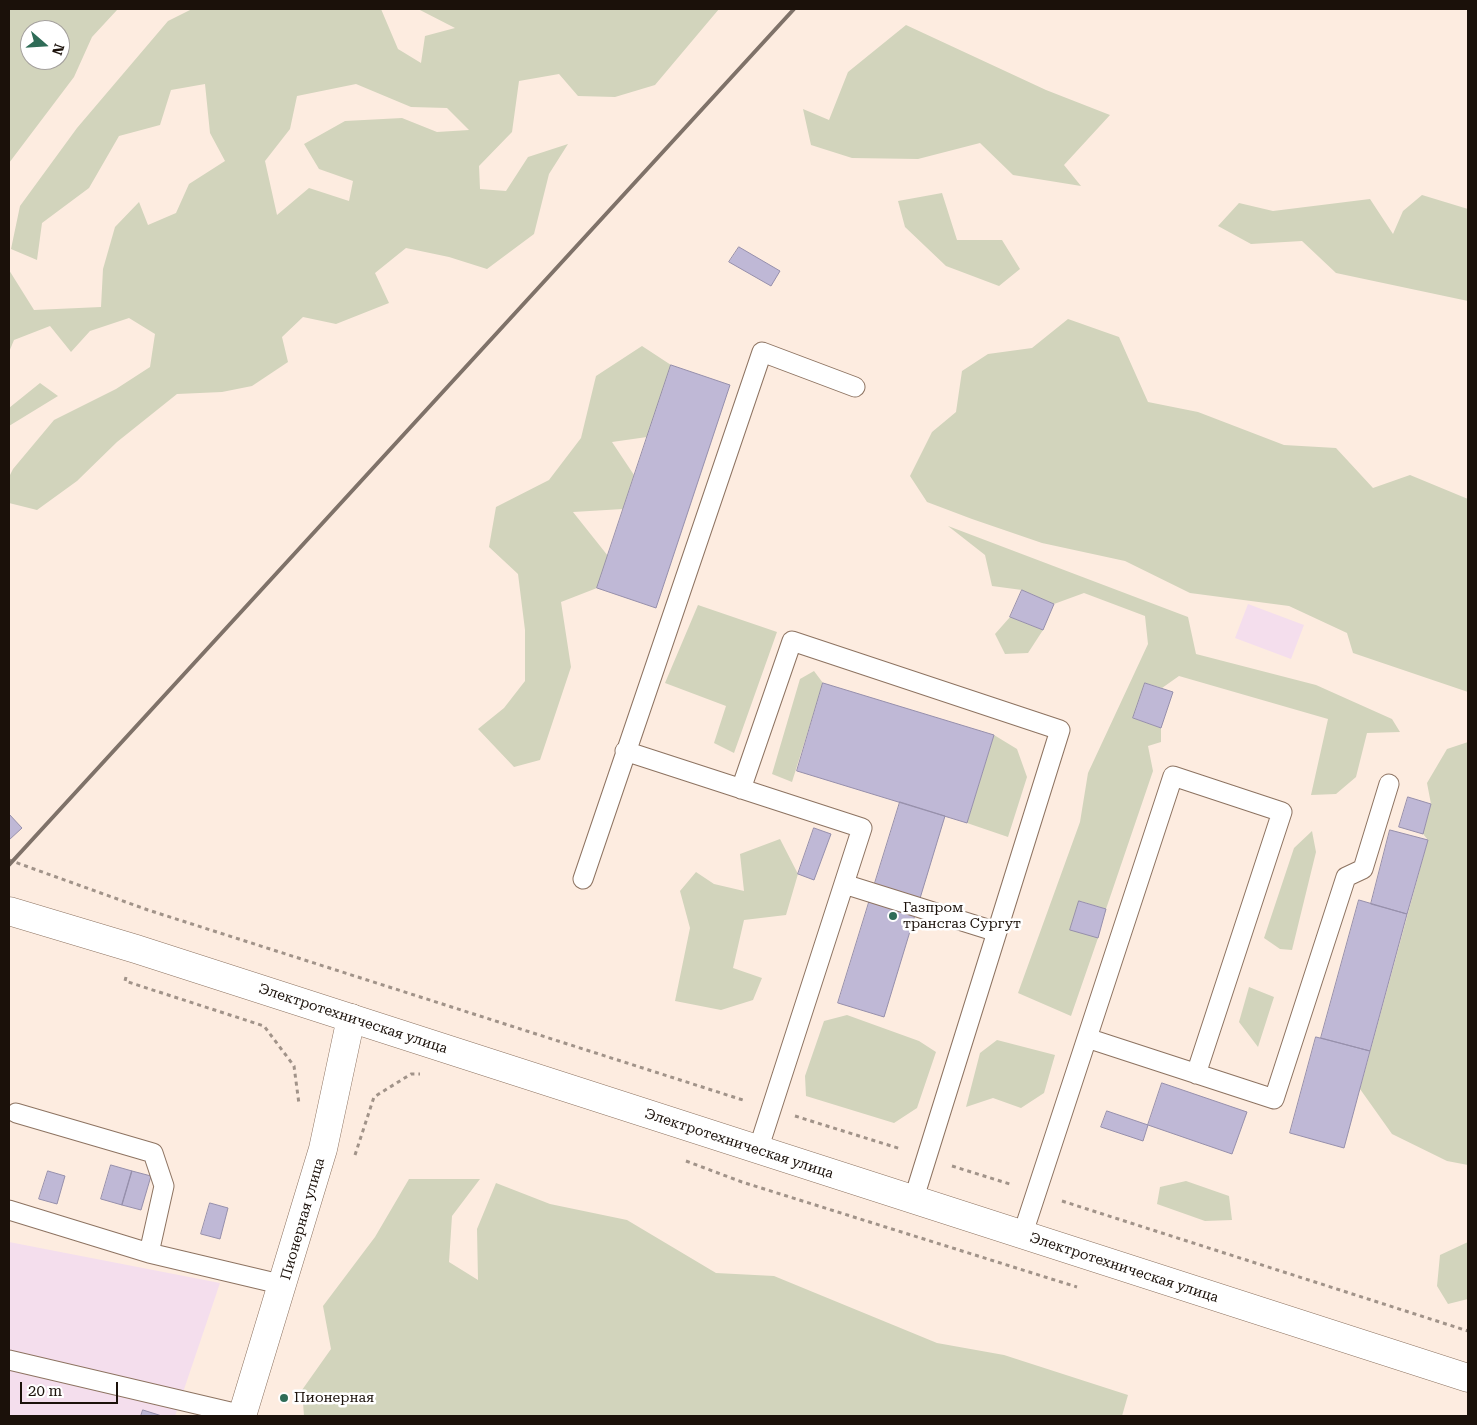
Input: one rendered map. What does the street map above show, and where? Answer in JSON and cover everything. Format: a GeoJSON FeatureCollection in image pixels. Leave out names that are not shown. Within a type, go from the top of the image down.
{"type":"FeatureCollection","features":[{"type":"Feature","properties":{"kind":"main road","name":"Электротехническая улица"},"geometry":{"type":"LineString","coordinates":[[9,911],[136,949],[913,1201],[1468,1378]]}},
{"type":"Feature","properties":{"kind":"main road","name":"Пионерная улица"},"geometry":{"type":"LineString","coordinates":[[243,1416],[284,1285],[323,1149],[351,1018]]}},
{"type":"Feature","properties":{"kind":"lane"},"geometry":{"type":"LineString","coordinates":[[583,879],[762,352],[854,387]]}},
{"type":"Feature","properties":{"kind":"lane"},"geometry":{"type":"LineString","coordinates":[[741,789],[792,641],[1060,730],[913,1201]]}},
{"type":"Feature","properties":{"kind":"lane"},"geometry":{"type":"LineString","coordinates":[[625,751],[862,828],[758,1150]]}},
{"type":"Feature","properties":{"kind":"lane"},"geometry":{"type":"LineString","coordinates":[[1022,1236],[1173,776],[1282,812],[1196,1074]]}},
{"type":"Feature","properties":{"kind":"lane"},"geometry":{"type":"LineString","coordinates":[[1087,1038],[1274,1099],[1346,877],[1363,869],[1389,784]]}},
{"type":"Feature","properties":{"kind":"lane"},"geometry":{"type":"LineString","coordinates":[[844,884],[997,932]]}},
{"type":"Feature","properties":{"kind":"lane"},"geometry":{"type":"LineString","coordinates":[[16,1113],[152,1153],[164,1186],[149,1253]]}},
{"type":"Feature","properties":{"kind":"lane"},"geometry":{"type":"LineString","coordinates":[[9,1210],[149,1253],[284,1285]]}},
{"type":"Feature","properties":{"kind":"lane"},"geometry":{"type":"LineString","coordinates":[[9,1360],[243,1416]]}},
{"type":"Feature","properties":{"kind":"path"},"geometry":{"type":"LineString","coordinates":[[9,860],[148,910],[1468,1331]]}},
{"type":"Feature","properties":{"kind":"path"},"geometry":{"type":"LineString","coordinates":[[148,910],[125,981],[264,1026],[294,1066],[301,1112]]}},
{"type":"Feature","properties":{"kind":"path"},"geometry":{"type":"LineString","coordinates":[[353,1163],[374,1097],[411,1074],[429,1074]]}},
{"type":"Feature","properties":{"kind":"path"},"geometry":{"type":"LineString","coordinates":[[678,1158],[742,1182],[1082,1288]]}},
{"type":"Feature","properties":{"kind":"shaded area"},"geometry":{"type":"Polygon","coordinates":[[[1248,604],[1304,625],[1291,659],[1235,638],[1248,604]]]}},
{"type":"Feature","properties":{"kind":"shaded area"},"geometry":{"type":"Polygon","coordinates":[[[9,1242],[220,1283],[175,1416],[9,1416],[9,1242]]]}},
{"type":"Feature","properties":{"kind":"green space"},"geometry":{"type":"Polygon","coordinates":[[[9,9],[117,10],[92,37],[74,77],[9,163],[9,9]]]}},
{"type":"Feature","properties":{"kind":"green space"},"geometry":{"type":"Polygon","coordinates":[[[192,9],[381,9],[398,49],[421,63],[425,36],[455,28],[418,9],[719,9],[655,85],[615,97],[578,96],[559,74],[519,81],[512,132],[479,166],[480,189],[506,191],[528,157],[568,144],[549,174],[534,234],[487,269],[449,257],[406,248],[375,273],[389,303],[336,324],[303,317],[282,337],[288,362],[252,386],[222,392],[177,394],[117,442],[77,481],[37,510],[9,503],[9,477],[13,469],[54,420],[116,389],[150,367],[155,334],[129,318],[90,331],[71,352],[50,326],[14,340],[9,352],[9,270],[34,310],[101,307],[103,269],[115,227],[139,202],[148,225],[176,213],[189,184],[225,161],[210,133],[205,84],[171,90],[160,125],[119,136],[89,188],[42,223],[37,260],[11,249],[20,206],[77,128],[168,21],[192,9]],[[356,84],[297,96],[290,129],[265,161],[277,215],[309,188],[349,201],[353,181],[319,169],[304,144],[345,121],[402,118],[437,132],[469,130],[447,108],[411,107],[356,84]]]}},
{"type":"Feature","properties":{"kind":"green space"},"geometry":{"type":"Polygon","coordinates":[[[906,25],[1046,90],[1110,115],[1064,165],[1081,186],[1013,175],[980,143],[918,159],[852,158],[811,145],[803,109],[829,120],[848,72],[906,25]]]}},
{"type":"Feature","properties":{"kind":"green space"},"geometry":{"type":"Polygon","coordinates":[[[942,193],[957,240],[1002,240],[1020,269],[999,286],[946,266],[905,227],[898,201],[942,193]]]}},
{"type":"Feature","properties":{"kind":"green space"},"geometry":{"type":"Polygon","coordinates":[[[1422,195],[1468,209],[1468,301],[1336,273],[1302,241],[1251,244],[1218,226],[1239,203],[1273,211],[1370,199],[1393,234],[1403,211],[1422,195]]]}},
{"type":"Feature","properties":{"kind":"green space"},"geometry":{"type":"Polygon","coordinates":[[[1068,319],[1119,337],[1148,402],[1198,412],[1284,445],[1336,448],[1373,488],[1410,475],[1468,499],[1468,692],[1353,653],[1347,633],[1289,606],[1190,593],[1125,561],[1042,543],[927,502],[910,476],[932,432],[956,412],[962,371],[988,354],[1032,348],[1068,319]]]}},
{"type":"Feature","properties":{"kind":"green space"},"geometry":{"type":"Polygon","coordinates":[[[642,346],[671,365],[647,437],[612,442],[634,475],[623,509],[573,512],[608,556],[597,588],[561,602],[571,667],[540,760],[514,767],[478,729],[504,708],[525,681],[525,630],[518,574],[489,547],[496,507],[549,480],[581,438],[596,376],[642,346]]]}},
{"type":"Feature","properties":{"kind":"green space"},"geometry":{"type":"Polygon","coordinates":[[[40,383],[58,396],[9,426],[9,408],[40,383]]]}},
{"type":"Feature","properties":{"kind":"green space"},"geometry":{"type":"Polygon","coordinates":[[[948,526],[1188,617],[1196,654],[1316,685],[1392,719],[1400,732],[1367,733],[1356,777],[1336,794],[1311,795],[1328,719],[1179,676],[1162,688],[1145,683],[1133,718],[1161,728],[1161,742],[1148,746],[1153,771],[1106,909],[1080,901],[1098,938],[1071,1016],[1018,993],[1080,822],[1088,773],[1148,644],[1145,616],[1084,593],[1054,604],[1022,590],[992,586],[985,555],[948,526]]]}},
{"type":"Feature","properties":{"kind":"green space"},"geometry":{"type":"Polygon","coordinates":[[[698,605],[777,632],[734,753],[714,743],[726,706],[665,683],[698,605]]]}},
{"type":"Feature","properties":{"kind":"green space"},"geometry":{"type":"Polygon","coordinates":[[[1010,617],[1043,630],[1028,653],[1005,654],[995,634],[1010,617]]]}},
{"type":"Feature","properties":{"kind":"green space"},"geometry":{"type":"Polygon","coordinates":[[[814,671],[823,683],[792,782],[772,774],[800,679],[814,671]]]}},
{"type":"Feature","properties":{"kind":"green space"},"geometry":{"type":"Polygon","coordinates":[[[994,735],[1017,749],[1027,777],[1008,837],[967,823],[994,735]]]}},
{"type":"Feature","properties":{"kind":"green space"},"geometry":{"type":"Polygon","coordinates":[[[1468,742],[1468,1165],[1447,1161],[1392,1134],[1360,1089],[1428,840],[1423,834],[1431,804],[1427,783],[1447,749],[1468,742]]]}},
{"type":"Feature","properties":{"kind":"green space"},"geometry":{"type":"Polygon","coordinates":[[[1312,831],[1316,852],[1292,950],[1280,949],[1264,938],[1294,848],[1312,831]]]}},
{"type":"Feature","properties":{"kind":"green space"},"geometry":{"type":"Polygon","coordinates":[[[780,839],[798,874],[786,915],[744,920],[733,968],[762,978],[753,1000],[721,1010],[675,1001],[690,928],[680,891],[696,872],[714,884],[744,891],[740,854],[780,839]]]}},
{"type":"Feature","properties":{"kind":"green space"},"geometry":{"type":"Polygon","coordinates":[[[1249,987],[1274,997],[1258,1047],[1239,1022],[1249,987]]]}},
{"type":"Feature","properties":{"kind":"green space"},"geometry":{"type":"Polygon","coordinates":[[[847,1015],[919,1041],[936,1052],[917,1108],[894,1123],[806,1096],[805,1076],[824,1021],[847,1015]]]}},
{"type":"Feature","properties":{"kind":"green space"},"geometry":{"type":"Polygon","coordinates":[[[997,1040],[1055,1055],[1044,1093],[1021,1108],[993,1098],[966,1107],[980,1053],[997,1040]]]}},
{"type":"Feature","properties":{"kind":"green space"},"geometry":{"type":"Polygon","coordinates":[[[409,1179],[480,1179],[452,1216],[449,1262],[478,1280],[477,1229],[496,1183],[550,1204],[627,1220],[716,1273],[774,1276],[937,1343],[1004,1355],[1128,1395],[1122,1416],[304,1416],[302,1390],[331,1349],[323,1306],[375,1237],[409,1179]]]}},
{"type":"Feature","properties":{"kind":"green space"},"geometry":{"type":"Polygon","coordinates":[[[1186,1181],[1229,1196],[1232,1220],[1205,1221],[1157,1204],[1160,1187],[1186,1181]]]}},
{"type":"Feature","properties":{"kind":"green space"},"geometry":{"type":"Polygon","coordinates":[[[1468,1242],[1468,1299],[1448,1304],[1437,1286],[1440,1255],[1468,1242]]]}},
{"type":"Feature","properties":{"kind":"building"},"geometry":{"type":"Polygon","coordinates":[[[739,247],[780,271],[771,286],[729,262],[739,247]]]}},
{"type":"Feature","properties":{"kind":"building"},"geometry":{"type":"Polygon","coordinates":[[[671,365],[730,385],[656,608],[597,588],[671,365]]]}},
{"type":"Feature","properties":{"kind":"building"},"geometry":{"type":"Polygon","coordinates":[[[1022,590],[1054,604],[1043,630],[1010,617],[1022,590]]]}},
{"type":"Feature","properties":{"kind":"building"},"geometry":{"type":"Polygon","coordinates":[[[823,683],[994,735],[967,823],[797,771],[823,683]]]}},
{"type":"Feature","properties":{"kind":"building"},"geometry":{"type":"Polygon","coordinates":[[[1145,683],[1173,692],[1161,728],[1133,718],[1145,683]]]}},
{"type":"Feature","properties":{"kind":"building"},"geometry":{"type":"Polygon","coordinates":[[[1408,797],[1431,804],[1423,834],[1399,827],[1408,797]]]}},
{"type":"Feature","properties":{"kind":"building"},"geometry":{"type":"Polygon","coordinates":[[[900,802],[945,816],[884,1017],[838,1003],[900,802]]]}},
{"type":"Feature","properties":{"kind":"building"},"geometry":{"type":"Polygon","coordinates":[[[9,814],[22,828],[9,840],[9,814]]]}},
{"type":"Feature","properties":{"kind":"building"},"geometry":{"type":"Polygon","coordinates":[[[814,828],[831,834],[814,880],[798,874],[814,828]]]}},
{"type":"Feature","properties":{"kind":"building"},"geometry":{"type":"Polygon","coordinates":[[[1390,830],[1428,840],[1407,914],[1371,904],[1390,830]]]}},
{"type":"Feature","properties":{"kind":"building"},"geometry":{"type":"Polygon","coordinates":[[[1359,900],[1407,914],[1370,1051],[1321,1038],[1359,900]]]}},
{"type":"Feature","properties":{"kind":"building"},"geometry":{"type":"Polygon","coordinates":[[[1079,901],[1106,909],[1098,938],[1070,930],[1079,901]]]}},
{"type":"Feature","properties":{"kind":"building"},"geometry":{"type":"Polygon","coordinates":[[[1316,1037],[1370,1051],[1344,1148],[1290,1133],[1316,1037]]]}},
{"type":"Feature","properties":{"kind":"building"},"geometry":{"type":"Polygon","coordinates":[[[1162,1083],[1247,1112],[1232,1154],[1148,1125],[1162,1083]]]}},
{"type":"Feature","properties":{"kind":"building"},"geometry":{"type":"Polygon","coordinates":[[[1107,1111],[1148,1125],[1143,1141],[1101,1127],[1107,1111]]]}},
{"type":"Feature","properties":{"kind":"building"},"geometry":{"type":"Polygon","coordinates":[[[111,1165],[132,1171],[122,1205],[101,1199],[111,1165]]]}},
{"type":"Feature","properties":{"kind":"building"},"geometry":{"type":"Polygon","coordinates":[[[48,1171],[65,1176],[57,1204],[39,1199],[48,1171]]]}},
{"type":"Feature","properties":{"kind":"building"},"geometry":{"type":"Polygon","coordinates":[[[132,1171],[151,1176],[141,1210],[122,1205],[132,1171]]]}},
{"type":"Feature","properties":{"kind":"building"},"geometry":{"type":"Polygon","coordinates":[[[210,1203],[228,1208],[220,1239],[201,1234],[210,1203]]]}},
{"type":"Feature","properties":{"kind":"building"},"geometry":{"type":"Polygon","coordinates":[[[143,1410],[162,1416],[141,1416],[143,1410]]]}},
{"type":"Feature","properties":{"kind":"railway"},"geometry":{"type":"LineString","coordinates":[[9,865],[794,9]]}},
{"type":"Feature","properties":{"kind":"place","name":"Газпром трансгаз Сургут"},"geometry":{"type":"Point","coordinates":[893,916]}},
{"type":"Feature","properties":{"kind":"place","name":"Пионерная"},"geometry":{"type":"Point","coordinates":[284,1398]}}]}
